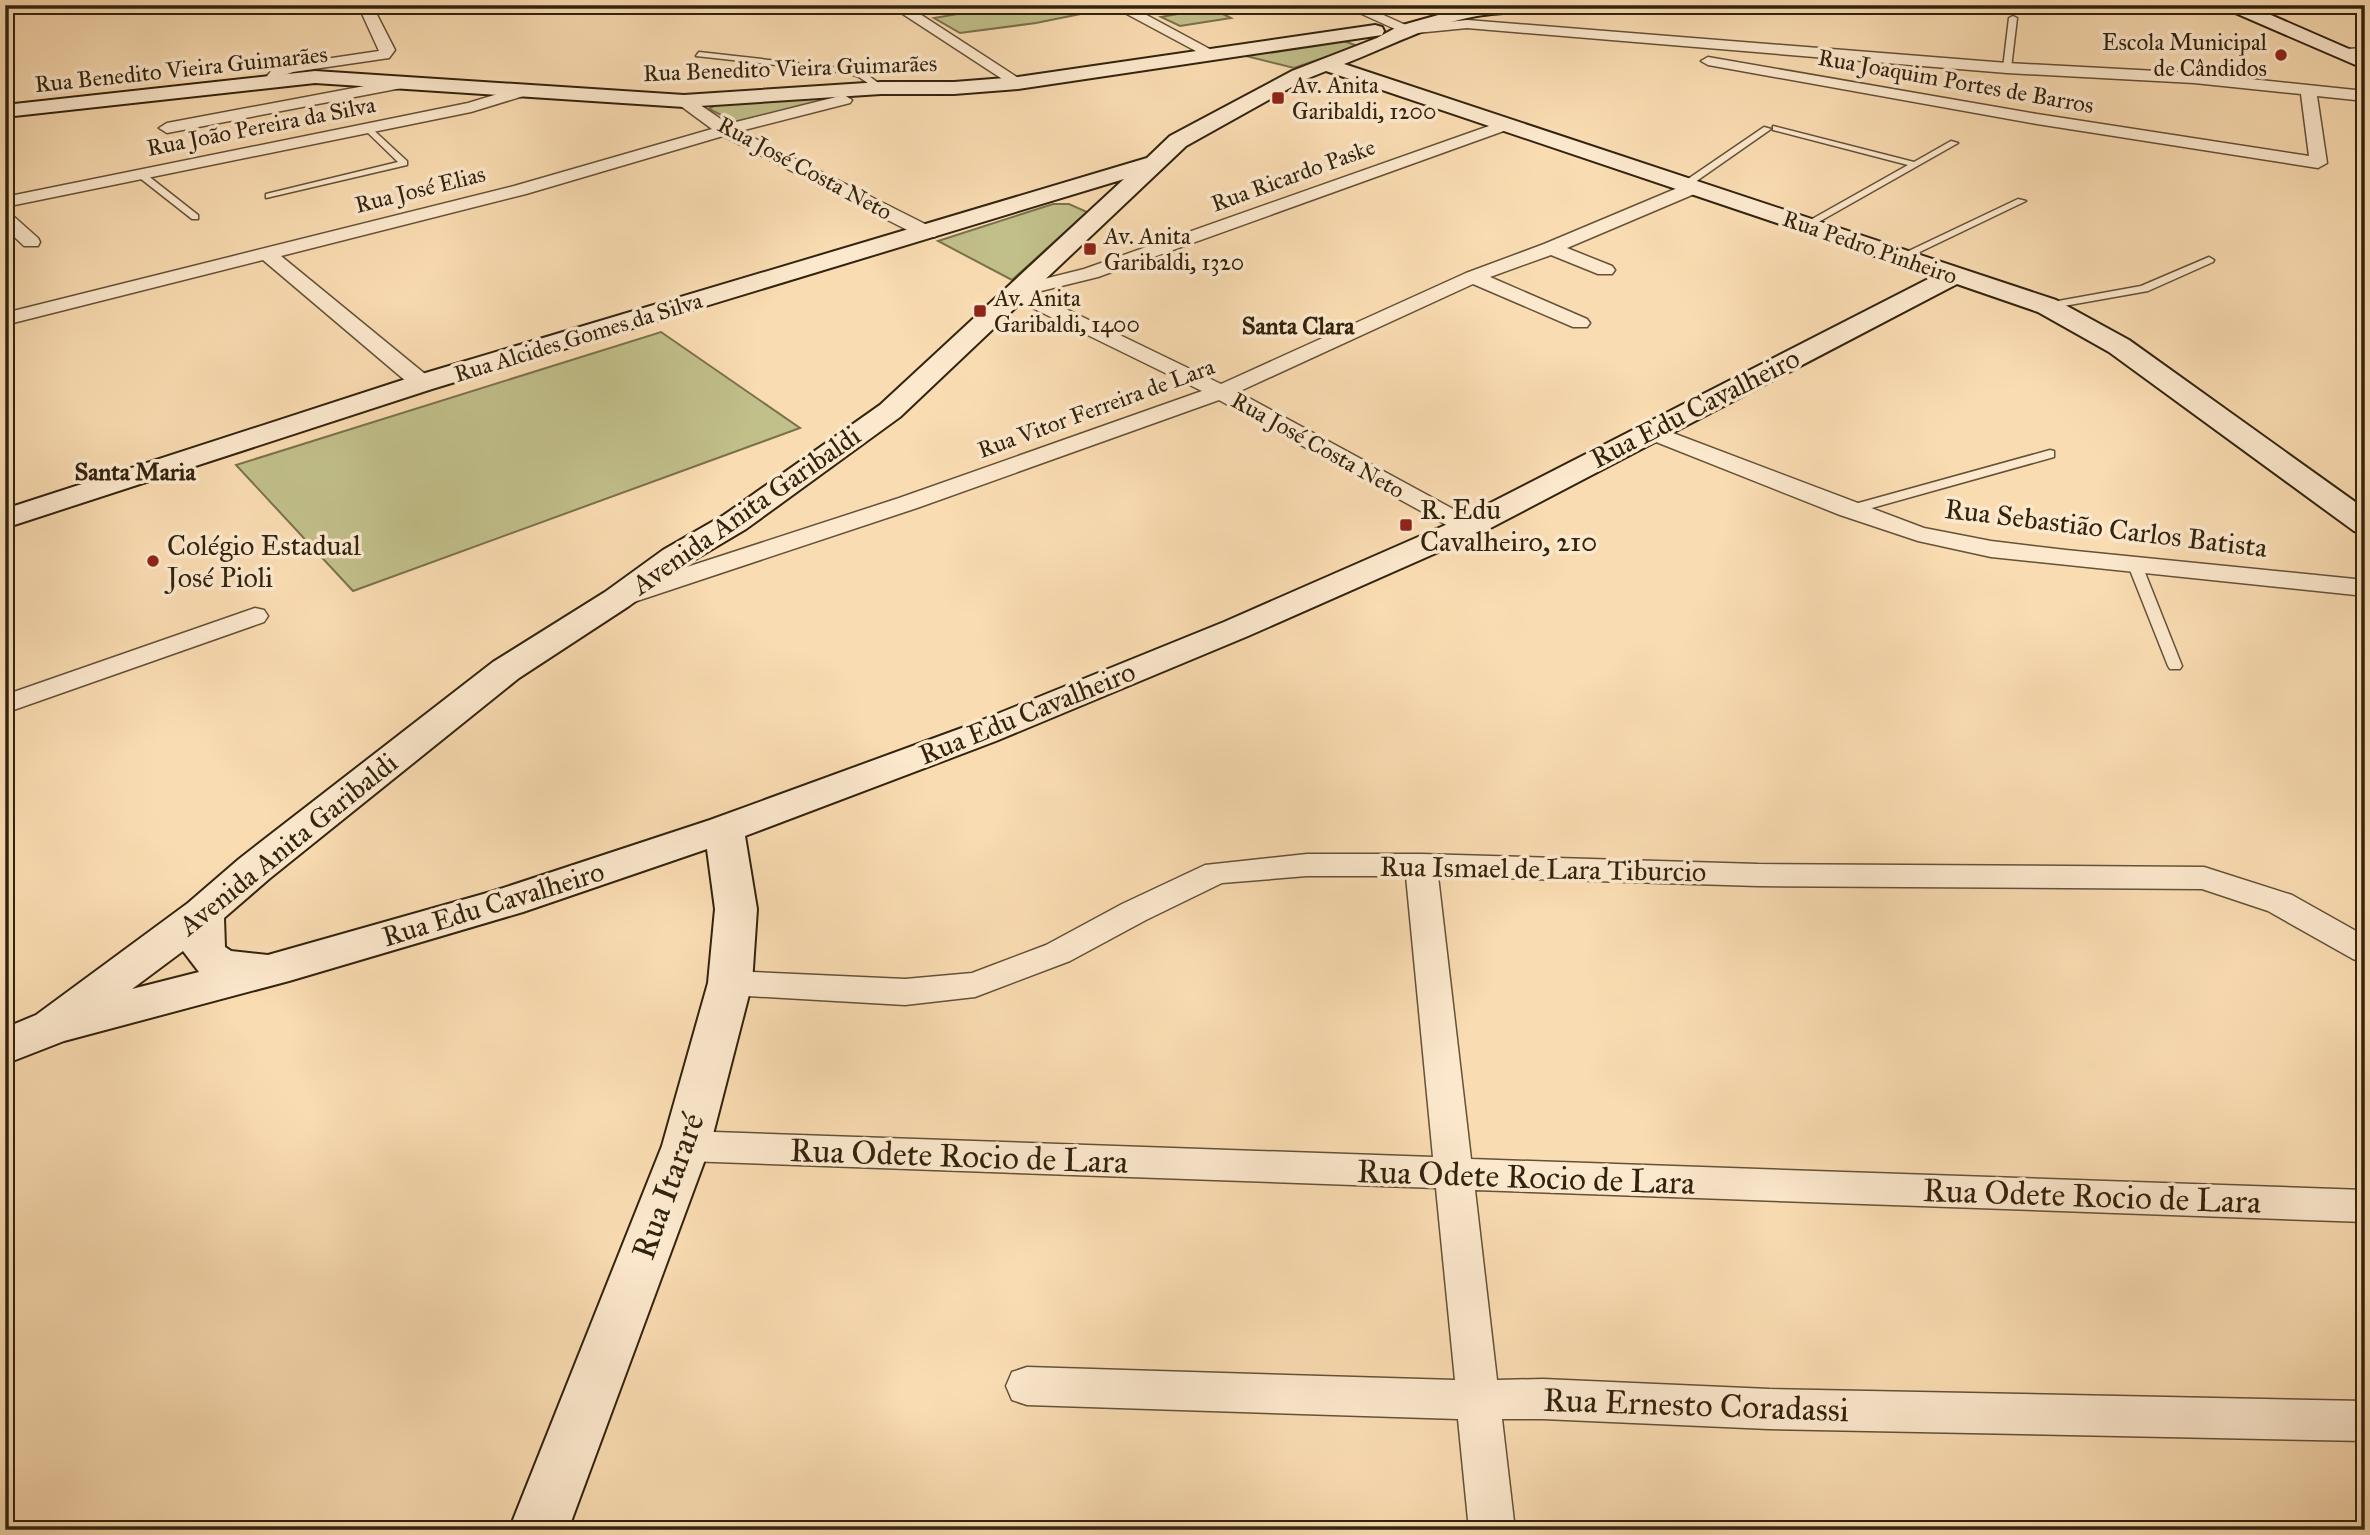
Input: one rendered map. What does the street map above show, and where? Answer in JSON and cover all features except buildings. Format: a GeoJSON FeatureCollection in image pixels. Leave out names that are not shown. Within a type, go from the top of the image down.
{"type":"FeatureCollection","features":[{"type":"Feature","properties":{"kind":"street"},"geometry":{"type":"LineString","coordinates":[[271,81],[277,73],[290,68],[384,55],[388,50],[365,5]]}},
{"type":"Feature","properties":{"kind":"street"},"geometry":{"type":"LineString","coordinates":[[1117,5],[1212,54]]}},
{"type":"Feature","properties":{"kind":"street"},"geometry":{"type":"LineString","coordinates":[[1349,5],[1406,30],[1467,24],[2007,68],[2194,78],[2365,96]]}},
{"type":"Feature","properties":{"kind":"street"},"geometry":{"type":"LineString","coordinates":[[1488,8],[1563,5]]}},
{"type":"Feature","properties":{"kind":"street"},"geometry":{"type":"LineString","coordinates":[[2232,5],[2365,63]]}},
{"type":"Feature","properties":{"kind":"street"},"geometry":{"type":"LineString","coordinates":[[901,8],[1018,83]]}},
{"type":"Feature","properties":{"kind":"street","name":"Avenida Anita Garibaldi"},"geometry":{"type":"LineString","coordinates":[[20,1036],[203,913],[254,869],[506,670],[617,599],[675,557],[735,522],[890,411],[1178,141],[1299,75],[1384,42],[1406,30],[1488,8]]}},
{"type":"Feature","properties":{"kind":"street","name":"Rua Joaquim Portes de Barros"},"geometry":{"type":"LineString","coordinates":[[1514,29],[2050,121],[2318,163],[2308,89]]}},
{"type":"Feature","properties":{"kind":"street","name":"Rua Benedito Vieira Guimarães"},"geometry":{"type":"LineString","coordinates":[[5,111],[271,81],[334,77],[684,101],[881,88],[1018,83],[1335,35],[1406,30]]}},
{"type":"Feature","properties":{"kind":"street"},"geometry":{"type":"LineString","coordinates":[[1335,35],[1369,37],[1373,41],[1366,48]]}},
{"type":"Feature","properties":{"kind":"street"},"geometry":{"type":"LineString","coordinates":[[2345,53],[2365,52]]}},
{"type":"Feature","properties":{"kind":"street","name":"Rua Pedro Pinheiro"},"geometry":{"type":"LineString","coordinates":[[1326,65],[2048,306],[2119,346],[2365,524]]}},
{"type":"Feature","properties":{"kind":"street"},"geometry":{"type":"LineString","coordinates":[[167,128],[407,83]]}},
{"type":"Feature","properties":{"kind":"street","name":"Rua João Pereira da Silva"},"geometry":{"type":"LineString","coordinates":[[5,202],[471,107],[524,91]]}},
{"type":"Feature","properties":{"kind":"street","name":"Rua José Elias"},"geometry":{"type":"LineString","coordinates":[[5,319],[520,190],[725,130],[844,100]]}},
{"type":"Feature","properties":{"kind":"street","name":"Rua José Costa Neto"},"geometry":{"type":"LineString","coordinates":[[684,101],[725,130],[928,233]]}},
{"type":"Feature","properties":{"kind":"street","name":"Rua Ricardo Paske"},"geometry":{"type":"LineString","coordinates":[[1015,292],[1091,273],[1506,125]]}},
{"type":"Feature","properties":{"kind":"street","name":"Rua Alcides Gomes da Silva"},"geometry":{"type":"LineString","coordinates":[[5,519],[422,383],[1153,164]]}},
{"type":"Feature","properties":{"kind":"street","name":"Rua Vitor Ferreira de Lara"},"geometry":{"type":"LineString","coordinates":[[617,599],[781,546],[1221,392],[1473,277],[1551,248],[1689,186]]}},
{"type":"Feature","properties":{"kind":"street"},"geometry":{"type":"LineString","coordinates":[[1055,193],[1101,213]]}},
{"type":"Feature","properties":{"kind":"street"},"geometry":{"type":"LineString","coordinates":[[5,218],[31,242]]}},
{"type":"Feature","properties":{"kind":"street"},"geometry":{"type":"LineString","coordinates":[[1551,248],[1605,270]]}},
{"type":"Feature","properties":{"kind":"street"},"geometry":{"type":"LineString","coordinates":[[266,253],[422,383]]}},
{"type":"Feature","properties":{"kind":"street","name":"Rua Edu Cavalheiro"},"geometry":{"type":"LineString","coordinates":[[20,1036],[289,965],[508,902],[724,830],[982,733],[1236,629],[1468,527],[1649,431],[1954,276]]}},
{"type":"Feature","properties":{"kind":"street"},"geometry":{"type":"LineString","coordinates":[[1473,277],[1580,323]]}},
{"type":"Feature","properties":{"kind":"street","name":"Rua José Costa Neto"},"geometry":{"type":"LineString","coordinates":[[1015,292],[1221,392],[1468,527]]}},
{"type":"Feature","properties":{"kind":"street","name":"Rua Sebastião Carlos Batista"},"geometry":{"type":"LineString","coordinates":[[1649,431],[1849,510],[1918,534],[1991,549],[2365,588]]}},
{"type":"Feature","properties":{"kind":"street"},"geometry":{"type":"LineString","coordinates":[[735,522],[733,538],[738,542],[756,547],[781,546]]}},
{"type":"Feature","properties":{"kind":"street"},"geometry":{"type":"LineString","coordinates":[[5,705],[255,616]]}},
{"type":"Feature","properties":{"kind":"street","name":"Rua Itararé"},"geometry":{"type":"LineString","coordinates":[[538,1530],[686,1146],[730,983],[736,909],[724,830]]}},
{"type":"Feature","properties":{"kind":"street","name":"Rua Ismael de Lara Tiburcio"},"geometry":{"type":"LineString","coordinates":[[730,983],[905,992],[975,985],[1058,953],[1216,873],[1307,865],[1421,865],[1758,875],[2204,878],[2280,903],[2365,951]]}},
{"type":"Feature","properties":{"kind":"street"},"geometry":{"type":"LineString","coordinates":[[1421,865],[1492,1530]]}},
{"type":"Feature","properties":{"kind":"street"},"geometry":{"type":"LineString","coordinates":[[203,913],[201,947],[213,961],[236,968],[289,965]]}},
{"type":"Feature","properties":{"kind":"street","name":"Rua Odete Rocio de Lara"},"geometry":{"type":"LineString","coordinates":[[686,1146],[2365,1206]]}},
{"type":"Feature","properties":{"kind":"street","name":"Rua Ernesto Coradassi"},"geometry":{"type":"LineString","coordinates":[[1027,1386],[1479,1400],[1543,1399],[1769,1409],[2365,1421]]}},
{"type":"Feature","properties":{"kind":"lane"},"geometry":{"type":"LineString","coordinates":[[901,8],[947,5]]}},
{"type":"Feature","properties":{"kind":"lane"},"geometry":{"type":"LineString","coordinates":[[2007,68],[2013,18]]}},
{"type":"Feature","properties":{"kind":"lane"},"geometry":{"type":"LineString","coordinates":[[699,54],[849,71],[862,75],[881,88]]}},
{"type":"Feature","properties":{"kind":"lane"},"geometry":{"type":"LineString","coordinates":[[270,196],[404,163],[368,128]]}},
{"type":"Feature","properties":{"kind":"lane"},"geometry":{"type":"LineString","coordinates":[[1689,186],[1771,128],[1913,164]]}},
{"type":"Feature","properties":{"kind":"lane"},"geometry":{"type":"LineString","coordinates":[[1808,225],[1954,143]]}},
{"type":"Feature","properties":{"kind":"lane"},"geometry":{"type":"LineString","coordinates":[[139,173],[195,217]]}},
{"type":"Feature","properties":{"kind":"lane"},"geometry":{"type":"LineString","coordinates":[[1899,258],[2021,201]]}},
{"type":"Feature","properties":{"kind":"lane"},"geometry":{"type":"LineString","coordinates":[[2048,306],[2144,289],[2209,260]]}},
{"type":"Feature","properties":{"kind":"lane"},"geometry":{"type":"LineString","coordinates":[[1849,510],[2050,454]]}},
{"type":"Feature","properties":{"kind":"lane"},"geometry":{"type":"LineString","coordinates":[[2135,565],[2175,666]]}},
{"type":"Feature","properties":{"kind":"shaded area"},"geometry":{"type":"Polygon","coordinates":[[[1011,5],[1097,5],[1105,9],[1036,23],[960,33],[934,18],[1011,5]]]}},
{"type":"Feature","properties":{"kind":"shaded area"},"geometry":{"type":"Polygon","coordinates":[[[1211,8],[1231,18],[1180,26],[1161,17],[1211,8]]]}},
{"type":"Feature","properties":{"kind":"shaded area"},"geometry":{"type":"Polygon","coordinates":[[[1338,39],[1358,46],[1294,68],[1242,55],[1338,39]]]}},
{"type":"Feature","properties":{"kind":"shaded area"},"geometry":{"type":"Polygon","coordinates":[[[846,95],[735,122],[709,109],[719,103],[846,95]]]}},
{"type":"Feature","properties":{"kind":"shaded area"},"geometry":{"type":"Polygon","coordinates":[[[1053,204],[1069,204],[1087,212],[1012,280],[938,241],[1053,204]]]}},
{"type":"Feature","properties":{"kind":"shaded area"},"geometry":{"type":"Polygon","coordinates":[[[661,332],[800,428],[353,591],[236,465],[661,332]]]}},
{"type":"Feature","properties":{"kind":"place","name":"Escola Municipal de Cândidos"},"geometry":{"type":"Point","coordinates":[2281,55]}},
{"type":"Feature","properties":{"kind":"place","name":"Av. Anita Garibaldi, 1200"},"geometry":{"type":"Point","coordinates":[1278,98]}},
{"type":"Feature","properties":{"kind":"place","name":"Av. Anita Garibaldi, 1320"},"geometry":{"type":"Point","coordinates":[1090,249]}},
{"type":"Feature","properties":{"kind":"place","name":"Av. Anita Garibaldi, 1400"},"geometry":{"type":"Point","coordinates":[980,311]}},
{"type":"Feature","properties":{"kind":"place","name":"R. Edu Cavalheiro, 210"},"geometry":{"type":"Point","coordinates":[1406,525]}},
{"type":"Feature","properties":{"kind":"place","name":"Colégio Estadual José Pioli"},"geometry":{"type":"Point","coordinates":[153,561]}},
{"type":"Feature","properties":{"kind":"district","name":"Santa Clara"},"geometry":{"type":"Point","coordinates":[1298,326]}},
{"type":"Feature","properties":{"kind":"district","name":"Santa Maria"},"geometry":{"type":"Point","coordinates":[135,472]}}]}
